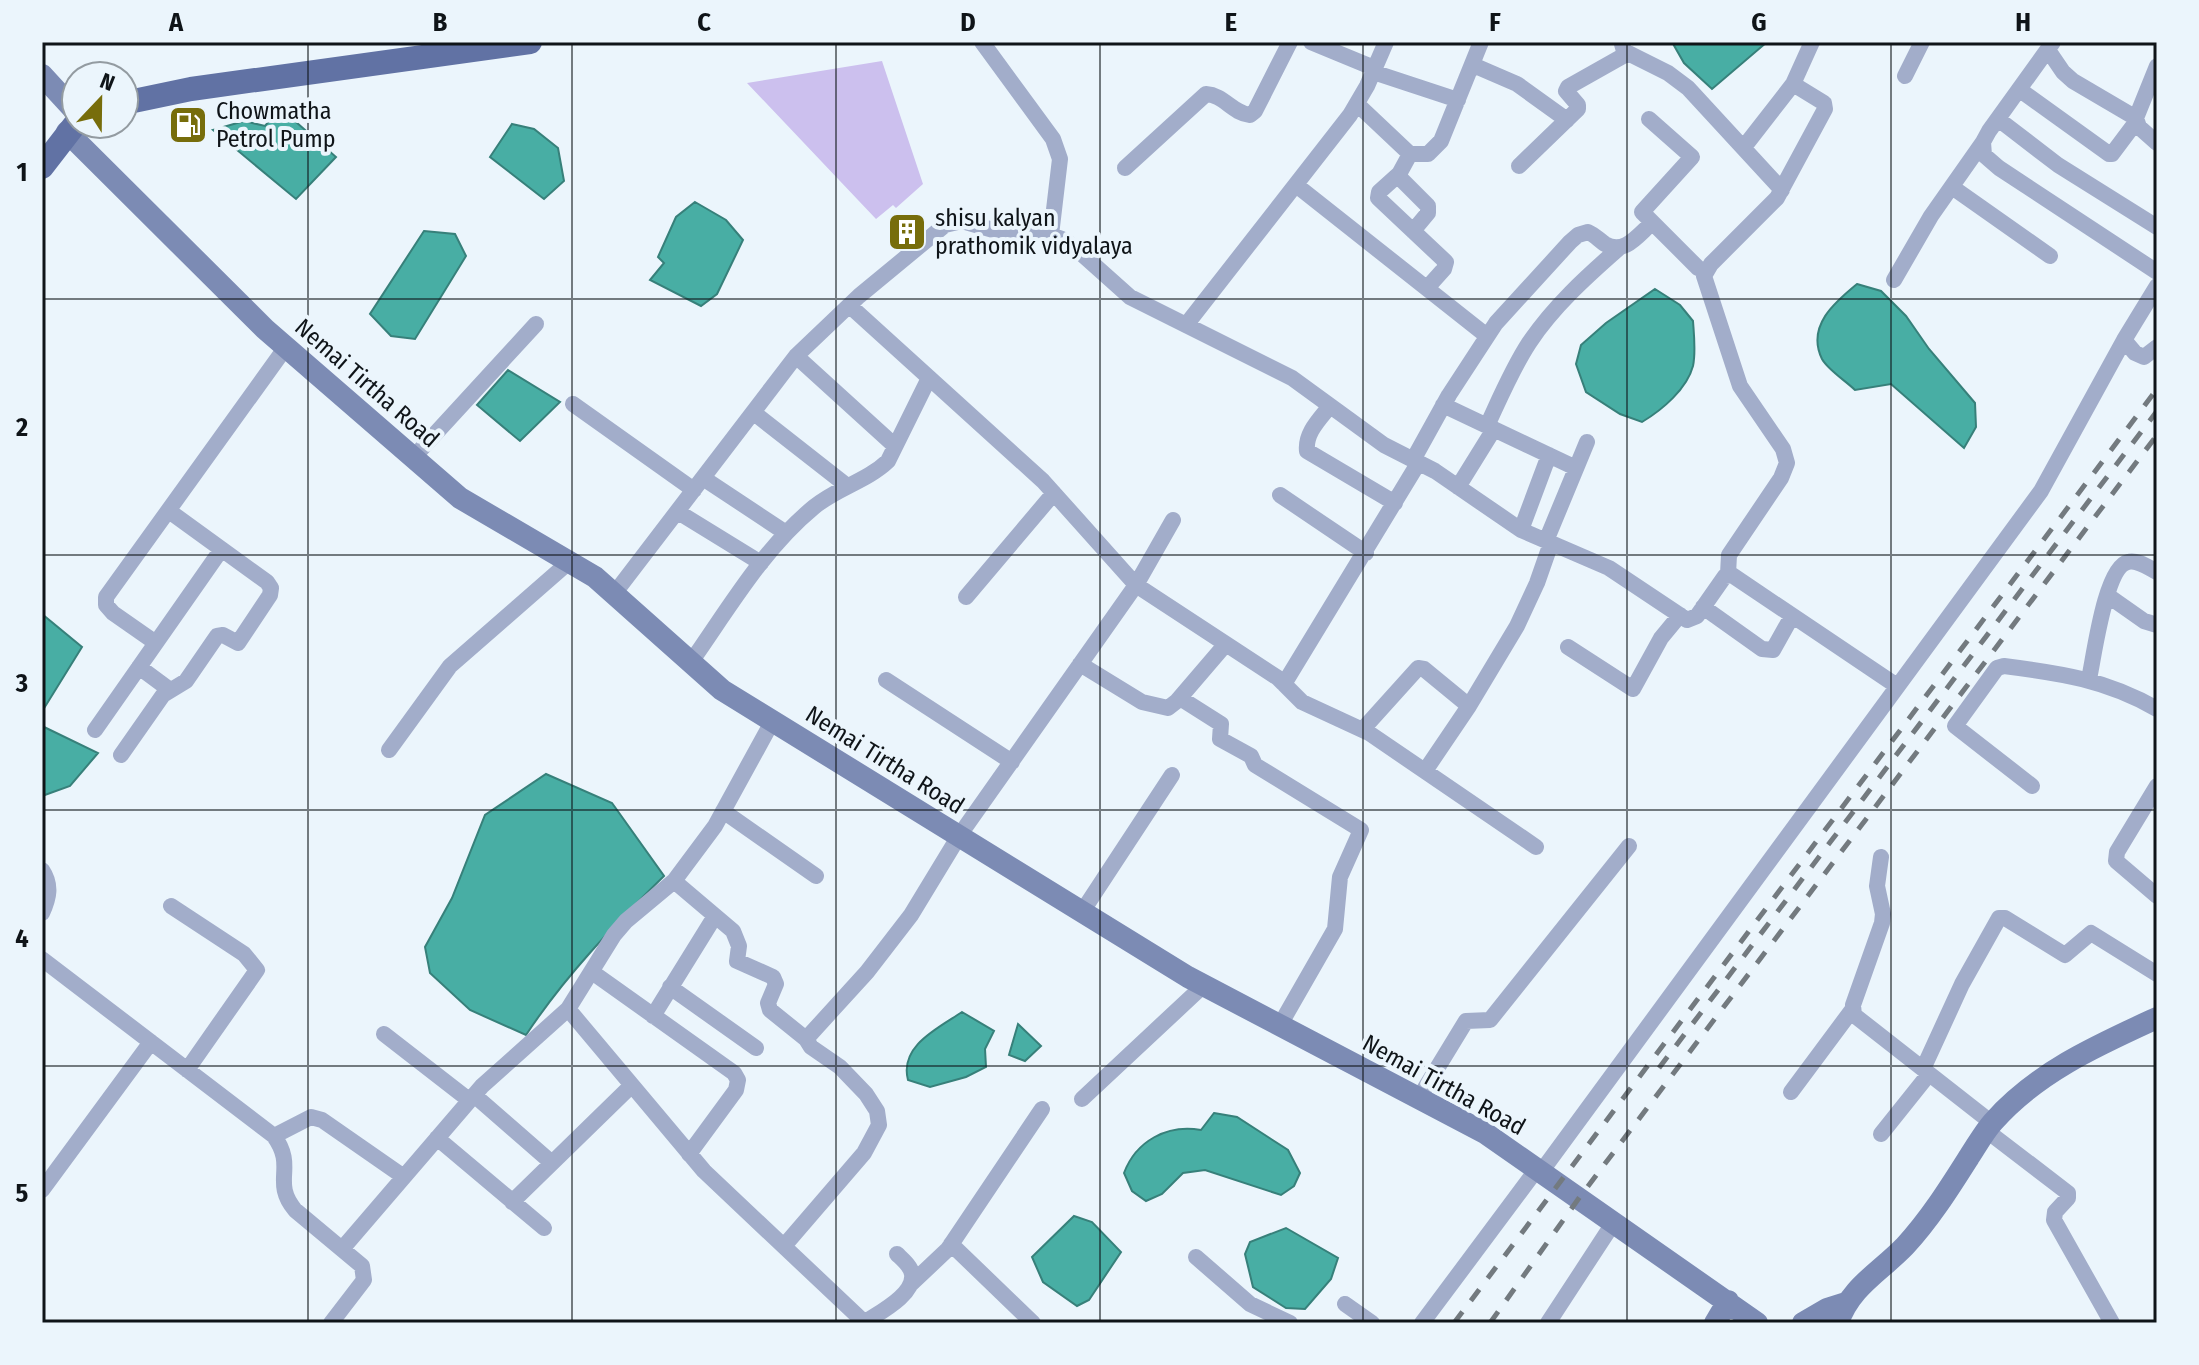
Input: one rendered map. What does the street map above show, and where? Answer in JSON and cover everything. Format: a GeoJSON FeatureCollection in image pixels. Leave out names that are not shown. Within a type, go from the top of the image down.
{"type":"FeatureCollection","features":[{"type":"Feature","properties":{"kind":"main road"},"geometry":{"type":"LineString","coordinates":[[140,100],[221,85],[530,42]]}},
{"type":"Feature","properties":{"kind":"main road"},"geometry":{"type":"LineString","coordinates":[[42,166],[60,140]]}},
{"type":"Feature","properties":{"kind":"street"},"geometry":{"type":"LineString","coordinates":[[982,42],[1058,149],[1060,159],[1051,235]]}},
{"type":"Feature","properties":{"kind":"street"},"geometry":{"type":"LineString","coordinates":[[1125,168],[1206,94],[1213,95],[1241,114],[1250,115],[1255,111],[1290,42]]}},
{"type":"Feature","properties":{"kind":"street"},"geometry":{"type":"LineString","coordinates":[[1311,42],[1335,47],[1374,70],[1458,100]]}},
{"type":"Feature","properties":{"kind":"street"},"geometry":{"type":"LineString","coordinates":[[1186,325],[1357,104],[1386,42]]}},
{"type":"Feature","properties":{"kind":"street"},"geometry":{"type":"LineString","coordinates":[[1357,104],[1410,154],[1428,154],[1436,149],[1481,42]]}},
{"type":"Feature","properties":{"kind":"street"},"geometry":{"type":"LineString","coordinates":[[1744,147],[1793,84],[1812,42]]}},
{"type":"Feature","properties":{"kind":"street"},"geometry":{"type":"LineString","coordinates":[[1905,76],[1920,43]]}},
{"type":"Feature","properties":{"kind":"street"},"geometry":{"type":"LineString","coordinates":[[1623,46],[1688,88],[1782,190]]}},
{"type":"Feature","properties":{"kind":"street"},"geometry":{"type":"LineString","coordinates":[[1519,166],[1579,107],[1566,91],[1568,87],[1623,56],[1623,46]]}},
{"type":"Feature","properties":{"kind":"street"},"geometry":{"type":"LineString","coordinates":[[1894,280],[1931,216],[2051,46]]}},
{"type":"Feature","properties":{"kind":"street"},"geometry":{"type":"LineString","coordinates":[[2051,46],[2063,72],[2136,120],[2157,143]]}},
{"type":"Feature","properties":{"kind":"street"},"geometry":{"type":"LineString","coordinates":[[1473,65],[1517,84],[1567,120]]}},
{"type":"Feature","properties":{"kind":"street"},"geometry":{"type":"LineString","coordinates":[[2020,90],[2112,154],[2136,120],[2157,66]]}},
{"type":"Feature","properties":{"kind":"street","name":"Nemai Tirtha Road"},"geometry":{"type":"LineString","coordinates":[[42,75],[60,102]]}},
{"type":"Feature","properties":{"kind":"street"},"geometry":{"type":"LineString","coordinates":[[614,594],[796,356],[850,306],[953,221],[962,221],[1007,234],[1051,235],[1074,247],[1130,297],[1274,368],[1384,445],[1458,487],[1521,530],[1609,568],[1680,615],[1693,620],[1728,574],[1729,555],[1781,478],[1787,463],[1783,449],[1740,386],[1717,308],[1705,282],[1706,271],[1767,210],[1782,190],[1825,106],[1793,84]]}},
{"type":"Feature","properties":{"kind":"street"},"geometry":{"type":"LineString","coordinates":[[1649,119],[1692,157],[1642,211],[1698,268],[1706,271]]}},
{"type":"Feature","properties":{"kind":"street"},"geometry":{"type":"LineString","coordinates":[[1998,119],[2070,173],[2157,227]]}},
{"type":"Feature","properties":{"kind":"street","name":"Nemai Tirtha Road"},"geometry":{"type":"LineString","coordinates":[[90,140],[286,347],[413,458],[460,498],[595,577],[722,690],[1204,985],[1485,1133],[1757,1323]]}},
{"type":"Feature","properties":{"kind":"street"},"geometry":{"type":"LineString","coordinates":[[1983,142],[1984,155],[1999,168],[2157,272]]}},
{"type":"Feature","properties":{"kind":"street"},"geometry":{"type":"LineString","coordinates":[[1410,154],[1399,174],[1384,186],[1378,198],[1446,262],[1444,269],[1427,288]]}},
{"type":"Feature","properties":{"kind":"street"},"geometry":{"type":"LineString","coordinates":[[1399,174],[1428,206],[1428,213],[1413,231]]}},
{"type":"Feature","properties":{"kind":"street"},"geometry":{"type":"LineString","coordinates":[[1296,185],[1487,336]]}},
{"type":"Feature","properties":{"kind":"street"},"geometry":{"type":"LineString","coordinates":[[1952,187],[2050,256]]}},
{"type":"Feature","properties":{"kind":"street"},"geometry":{"type":"LineString","coordinates":[[1458,487],[1490,427],[1516,365],[1539,328],[1570,293],[1652,223]]}},
{"type":"Feature","properties":{"kind":"street"},"geometry":{"type":"LineString","coordinates":[[1284,684],[1395,503],[1443,405],[1506,310],[1578,235],[1588,232],[1618,249]]}},
{"type":"Feature","properties":{"kind":"street"},"geometry":{"type":"LineString","coordinates":[[1422,1323],[1539,1171],[2041,491],[2157,286]]}},
{"type":"Feature","properties":{"kind":"street"},"geometry":{"type":"LineString","coordinates":[[850,306],[1054,493],[1136,585],[1284,684],[1311,707],[1363,729],[1536,847]]}},
{"type":"Feature","properties":{"kind":"street"},"geometry":{"type":"LineString","coordinates":[[413,458],[536,324]]}},
{"type":"Feature","properties":{"kind":"street"},"geometry":{"type":"LineString","coordinates":[[2124,340],[2135,353],[2144,357],[2157,347]]}},
{"type":"Feature","properties":{"kind":"street"},"geometry":{"type":"LineString","coordinates":[[156,643],[113,613],[106,605],[106,597],[286,347]]}},
{"type":"Feature","properties":{"kind":"street"},"geometry":{"type":"LineString","coordinates":[[796,356],[895,446]]}},
{"type":"Feature","properties":{"kind":"street"},"geometry":{"type":"LineString","coordinates":[[691,662],[786,533],[816,506],[846,485],[877,471],[888,461],[929,378]]}},
{"type":"Feature","properties":{"kind":"street"},"geometry":{"type":"LineString","coordinates":[[573,404],[699,484],[786,533]]}},
{"type":"Feature","properties":{"kind":"street"},"geometry":{"type":"LineString","coordinates":[[1443,405],[1576,468]]}},
{"type":"Feature","properties":{"kind":"street"},"geometry":{"type":"LineString","coordinates":[[1330,406],[1309,433],[1307,451],[1395,503]]}},
{"type":"Feature","properties":{"kind":"street"},"geometry":{"type":"LineString","coordinates":[[754,413],[846,485]]}},
{"type":"Feature","properties":{"kind":"street"},"geometry":{"type":"LineString","coordinates":[[1425,771],[1469,706],[1527,608],[1548,542],[1587,442]]}},
{"type":"Feature","properties":{"kind":"street"},"geometry":{"type":"LineString","coordinates":[[1521,530],[1549,455]]}},
{"type":"Feature","properties":{"kind":"street"},"geometry":{"type":"LineString","coordinates":[[966,597],[1054,493]]}},
{"type":"Feature","properties":{"kind":"street"},"geometry":{"type":"LineString","coordinates":[[1280,495],[1366,553]]}},
{"type":"Feature","properties":{"kind":"street"},"geometry":{"type":"LineString","coordinates":[[121,755],[163,695],[186,681],[217,636],[223,635],[238,643],[270,595],[271,588],[267,582],[169,511]]}},
{"type":"Feature","properties":{"kind":"street"},"geometry":{"type":"LineString","coordinates":[[678,512],[761,563]]}},
{"type":"Feature","properties":{"kind":"street"},"geometry":{"type":"LineString","coordinates":[[806,1039],[867,972],[911,915],[959,836],[1136,585],[1173,520]]}},
{"type":"Feature","properties":{"kind":"street"},"geometry":{"type":"LineString","coordinates":[[95,730],[221,550]]}},
{"type":"Feature","properties":{"kind":"street"},"geometry":{"type":"LineString","coordinates":[[2089,679],[2107,595],[2116,571],[2124,563],[2133,561],[2157,572]]}},
{"type":"Feature","properties":{"kind":"street"},"geometry":{"type":"LineString","coordinates":[[389,750],[450,666],[569,562]]}},
{"type":"Feature","properties":{"kind":"street"},"geometry":{"type":"LineString","coordinates":[[1728,574],[1897,686]]}},
{"type":"Feature","properties":{"kind":"street"},"geometry":{"type":"LineString","coordinates":[[2107,595],[2144,621],[2157,625]]}},
{"type":"Feature","properties":{"kind":"street"},"geometry":{"type":"LineString","coordinates":[[1703,607],[1762,649],[1773,650],[1792,616]]}},
{"type":"Feature","properties":{"kind":"street"},"geometry":{"type":"LineString","coordinates":[[1568,647],[1633,689],[1661,638],[1680,615]]}},
{"type":"Feature","properties":{"kind":"street"},"geometry":{"type":"LineString","coordinates":[[1080,664],[1142,702],[1168,708],[1225,645]]}},
{"type":"Feature","properties":{"kind":"street"},"geometry":{"type":"LineString","coordinates":[[2032,786],[1957,730],[1956,722],[1997,668],[2004,666],[2089,679],[2139,698],[2157,709]]}},
{"type":"Feature","properties":{"kind":"street"},"geometry":{"type":"LineString","coordinates":[[139,667],[170,690]]}},
{"type":"Feature","properties":{"kind":"street"},"geometry":{"type":"LineString","coordinates":[[1363,729],[1418,668],[1424,669],[1469,706]]}},
{"type":"Feature","properties":{"kind":"street"},"geometry":{"type":"LineString","coordinates":[[886,680],[1012,762]]}},
{"type":"Feature","properties":{"kind":"street"},"geometry":{"type":"LineString","coordinates":[[1180,698],[1221,724],[1220,739],[1251,756],[1255,765],[1361,830],[1340,877],[1335,929],[1280,1025]]}},
{"type":"Feature","properties":{"kind":"street"},"geometry":{"type":"LineString","coordinates":[[342,1249],[472,1098],[568,1009],[626,921],[674,881],[723,811],[772,722]]}},
{"type":"Feature","properties":{"kind":"street"},"geometry":{"type":"LineString","coordinates":[[1082,912],[1172,775]]}},
{"type":"Feature","properties":{"kind":"street"},"geometry":{"type":"LineString","coordinates":[[2155,795],[2117,852],[2116,861],[2157,896]]}},
{"type":"Feature","properties":{"kind":"street"},"geometry":{"type":"LineString","coordinates":[[723,811],[816,876]]}},
{"type":"Feature","properties":{"kind":"street"},"geometry":{"type":"LineString","coordinates":[[1419,1098],[1466,1021],[1490,1020],[1629,846]]}},
{"type":"Feature","properties":{"kind":"street"},"geometry":{"type":"LineString","coordinates":[[1791,1092],[1852,1010],[1882,923],[1877,886],[1881,857]]}},
{"type":"Feature","properties":{"kind":"street"},"geometry":{"type":"LineString","coordinates":[[42,870],[48,879],[49,892],[42,913]]}},
{"type":"Feature","properties":{"kind":"street"},"geometry":{"type":"LineString","coordinates":[[674,881],[738,937],[737,961],[773,977],[776,984],[768,1003],[770,1010],[806,1039],[811,1047],[840,1067],[866,1094],[877,1111],[879,1125],[864,1153],[784,1246]]}},
{"type":"Feature","properties":{"kind":"street"},"geometry":{"type":"LineString","coordinates":[[171,906],[244,954],[257,970],[187,1070]]}},
{"type":"Feature","properties":{"kind":"street"},"geometry":{"type":"LineString","coordinates":[[653,1016],[715,916]]}},
{"type":"Feature","properties":{"kind":"street"},"geometry":{"type":"LineString","coordinates":[[1881,1134],[1926,1071],[1969,969],[2001,917],[2065,955],[2091,933],[2157,974]]}},
{"type":"Feature","properties":{"kind":"street"},"geometry":{"type":"LineString","coordinates":[[42,959],[274,1136],[284,1149],[283,1187],[287,1201],[362,1266],[364,1280],[331,1323]]}},
{"type":"Feature","properties":{"kind":"street"},"geometry":{"type":"LineString","coordinates":[[592,972],[734,1073],[738,1080],[736,1090],[689,1154]]}},
{"type":"Feature","properties":{"kind":"street"},"geometry":{"type":"LineString","coordinates":[[1082,1099],[1204,985]]}},
{"type":"Feature","properties":{"kind":"street"},"geometry":{"type":"LineString","coordinates":[[670,987],[756,1048]]}},
{"type":"Feature","properties":{"kind":"street"},"geometry":{"type":"LineString","coordinates":[[568,1009],[689,1154],[864,1323],[898,1299],[951,1244],[1042,1109]]}},
{"type":"Feature","properties":{"kind":"street"},"geometry":{"type":"LineString","coordinates":[[1852,1010],[1854,1015],[1926,1071],[2068,1193],[2068,1198],[2055,1212],[2054,1220],[2112,1323]]}},
{"type":"Feature","properties":{"kind":"street"},"geometry":{"type":"LineString","coordinates":[[1803,1323],[1827,1309],[1842,1313],[1858,1288],[1905,1246],[1944,1195],[1989,1127],[2026,1090],[2055,1069],[2157,1018]]}},
{"type":"Feature","properties":{"kind":"street"},"geometry":{"type":"LineString","coordinates":[[384,1034],[472,1098],[552,1163]]}},
{"type":"Feature","properties":{"kind":"street"},"geometry":{"type":"LineString","coordinates":[[42,1190],[151,1042]]}},
{"type":"Feature","properties":{"kind":"street"},"geometry":{"type":"LineString","coordinates":[[512,1202],[631,1086]]}},
{"type":"Feature","properties":{"kind":"street"},"geometry":{"type":"LineString","coordinates":[[274,1136],[311,1117],[322,1120],[404,1177]]}},
{"type":"Feature","properties":{"kind":"street"},"geometry":{"type":"LineString","coordinates":[[437,1138],[544,1228]]}},
{"type":"Feature","properties":{"kind":"street"},"geometry":{"type":"LineString","coordinates":[[1548,1323],[1614,1222]]}},
{"type":"Feature","properties":{"kind":"street"},"geometry":{"type":"LineString","coordinates":[[951,1244],[1033,1323]]}},
{"type":"Feature","properties":{"kind":"street"},"geometry":{"type":"LineString","coordinates":[[897,1254],[910,1268],[911,1284]]}},
{"type":"Feature","properties":{"kind":"street"},"geometry":{"type":"LineString","coordinates":[[1196,1257],[1250,1304],[1290,1323]]}},
{"type":"Feature","properties":{"kind":"street"},"geometry":{"type":"LineString","coordinates":[[1715,1323],[1728,1301]]}},
{"type":"Feature","properties":{"kind":"street"},"geometry":{"type":"LineString","coordinates":[[1345,1304],[1372,1323]]}},
{"type":"Feature","properties":{"kind":"shaded area"},"geometry":{"type":"Polygon","coordinates":[[[1672,42],[1767,42],[1712,89],[1684,63],[1672,42]]]}},
{"type":"Feature","properties":{"kind":"shaded area"},"geometry":{"type":"Polygon","coordinates":[[[882,61],[923,184],[896,208],[893,205],[876,219],[747,83],[882,61]]]}},
{"type":"Feature","properties":{"kind":"shaded area"},"geometry":{"type":"Polygon","coordinates":[[[280,108],[336,157],[296,199],[213,130],[244,121],[265,126],[280,108]]]}},
{"type":"Feature","properties":{"kind":"shaded area"},"geometry":{"type":"Polygon","coordinates":[[[512,124],[534,129],[558,148],[564,181],[544,199],[490,157],[512,124]]]}},
{"type":"Feature","properties":{"kind":"shaded area"},"geometry":{"type":"Polygon","coordinates":[[[695,202],[726,220],[743,240],[717,294],[701,306],[650,280],[664,263],[658,257],[676,217],[695,202]]]}},
{"type":"Feature","properties":{"kind":"shaded area"},"geometry":{"type":"Polygon","coordinates":[[[424,231],[455,234],[466,256],[415,339],[391,336],[370,314],[424,231]]]}},
{"type":"Feature","properties":{"kind":"shaded area"},"geometry":{"type":"Polygon","coordinates":[[[1857,284],[1881,291],[1906,316],[1929,349],[1975,403],[1976,427],[1964,448],[1891,384],[1855,390],[1822,359],[1818,347],[1820,326],[1832,307],[1857,284]]]}},
{"type":"Feature","properties":{"kind":"shaded area"},"geometry":{"type":"Polygon","coordinates":[[[1655,289],[1680,305],[1693,321],[1694,361],[1680,391],[1642,422],[1620,414],[1586,392],[1576,364],[1581,345],[1606,323],[1655,289]]]}},
{"type":"Feature","properties":{"kind":"shaded area"},"geometry":{"type":"Polygon","coordinates":[[[508,370],[560,402],[520,441],[477,405],[508,370]]]}},
{"type":"Feature","properties":{"kind":"shaded area"},"geometry":{"type":"Polygon","coordinates":[[[42,614],[82,647],[43,710],[42,709],[42,614]]]}},
{"type":"Feature","properties":{"kind":"shaded area"},"geometry":{"type":"Polygon","coordinates":[[[42,726],[98,753],[70,786],[42,796],[42,726]]]}},
{"type":"Feature","properties":{"kind":"shaded area"},"geometry":{"type":"Polygon","coordinates":[[[546,774],[612,803],[664,876],[591,952],[526,1035],[470,1010],[430,973],[425,947],[452,898],[485,815],[546,774]]]}},
{"type":"Feature","properties":{"kind":"shaded area"},"geometry":{"type":"Polygon","coordinates":[[[962,1012],[994,1031],[985,1049],[986,1067],[966,1077],[930,1087],[908,1080],[909,1057],[915,1048],[962,1012]]]}},
{"type":"Feature","properties":{"kind":"shaded area"},"geometry":{"type":"Polygon","coordinates":[[[1018,1024],[1041,1046],[1025,1061],[1009,1055],[1018,1024]]]}},
{"type":"Feature","properties":{"kind":"shaded area"},"geometry":{"type":"Polygon","coordinates":[[[1214,1113],[1237,1117],[1288,1150],[1300,1173],[1294,1186],[1281,1195],[1205,1170],[1183,1173],[1162,1194],[1146,1201],[1132,1191],[1124,1173],[1136,1152],[1154,1137],[1165,1133],[1201,1130],[1214,1113]]]}},
{"type":"Feature","properties":{"kind":"shaded area"},"geometry":{"type":"Polygon","coordinates":[[[1074,1216],[1092,1222],[1121,1252],[1089,1300],[1077,1306],[1043,1282],[1032,1257],[1074,1216]]]}},
{"type":"Feature","properties":{"kind":"shaded area"},"geometry":{"type":"Polygon","coordinates":[[[1286,1228],[1338,1258],[1331,1279],[1305,1309],[1286,1308],[1253,1287],[1245,1254],[1250,1242],[1286,1228]]]}},
{"type":"Feature","properties":{"kind":"railway"},"geometry":{"type":"LineString","coordinates":[[1454,1323],[2157,389]]}},
{"type":"Feature","properties":{"kind":"railway"},"geometry":{"type":"LineString","coordinates":[[1659,1068],[2157,411]]}},
{"type":"Feature","properties":{"kind":"railway"},"geometry":{"type":"LineString","coordinates":[[1490,1323],[1579,1198],[2157,435]]}},
{"type":"Feature","properties":{"kind":"place","name":"Chowmatha Petrol Pump"},"geometry":{"type":"Point","coordinates":[188,125]}},
{"type":"Feature","properties":{"kind":"place","name":"shisu kalyan prathomik vidyalaya"},"geometry":{"type":"Point","coordinates":[907,232]}}]}
